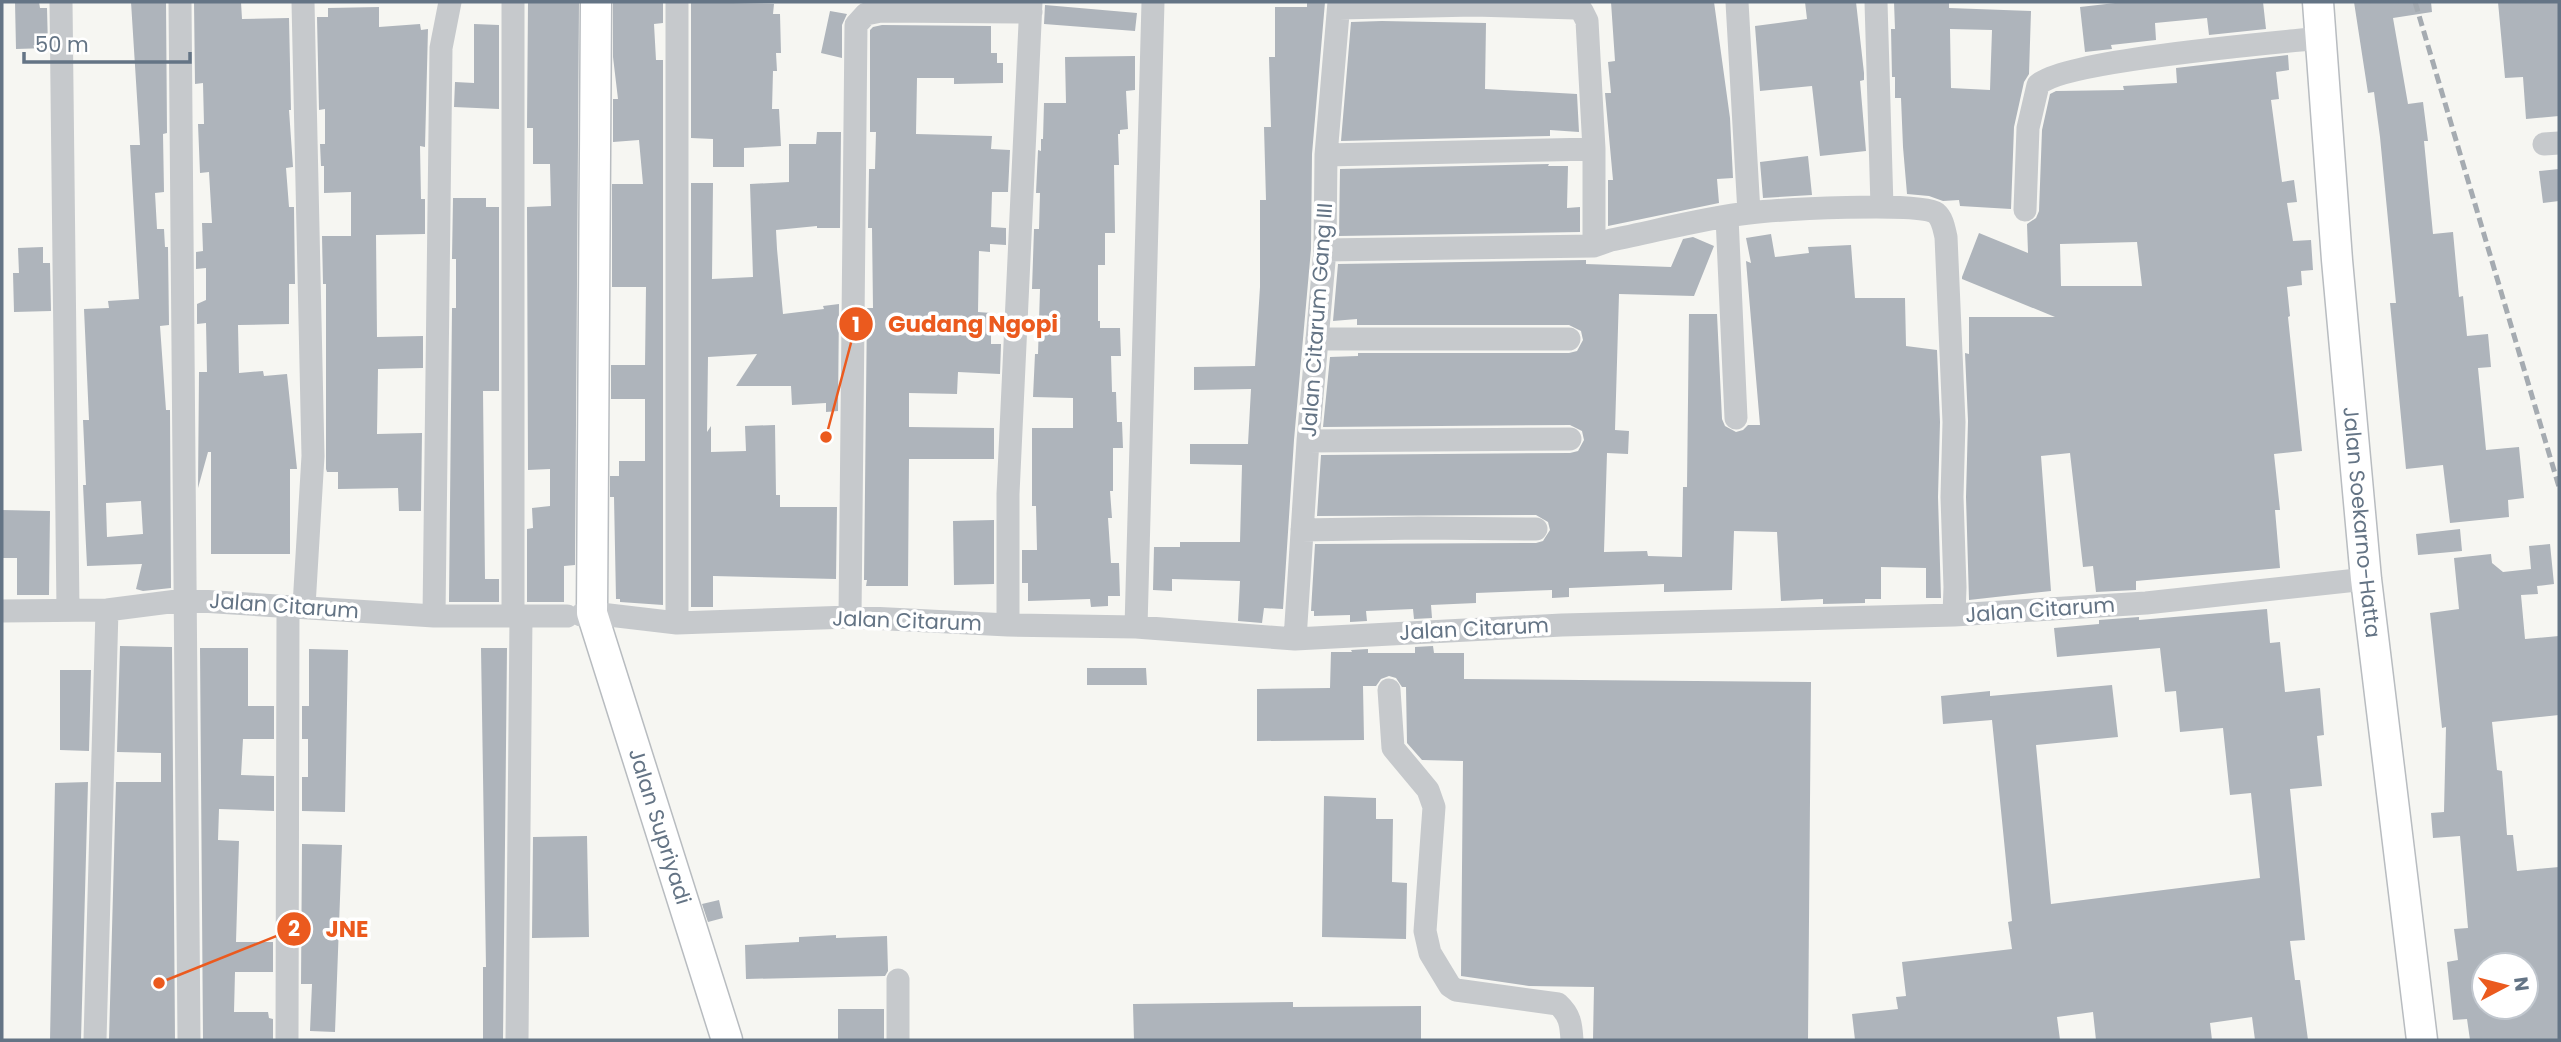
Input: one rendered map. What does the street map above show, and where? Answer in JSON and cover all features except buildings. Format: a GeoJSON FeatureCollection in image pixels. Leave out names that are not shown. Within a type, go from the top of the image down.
{"type":"FeatureCollection","features":[{"type":"Feature","properties":{"kind":"main road","name":"Jalan Supriyadi"},"geometry":{"type":"LineString","coordinates":[[596,2],[580,614],[727,1040]]}},
{"type":"Feature","properties":{"kind":"main road","name":"Jalan Soekarno-Hatta"},"geometry":{"type":"LineString","coordinates":[[2318,2],[2337,260],[2366,579],[2422,1040]]}},
{"type":"Feature","properties":{"kind":"street"},"geometry":{"type":"LineString","coordinates":[[61,2],[68,610]]}},
{"type":"Feature","properties":{"kind":"street"},"geometry":{"type":"LineString","coordinates":[[180,2],[189,1040]]}},
{"type":"Feature","properties":{"kind":"street"},"geometry":{"type":"LineString","coordinates":[[287,1040],[296,607],[313,456],[303,2]]}},
{"type":"Feature","properties":{"kind":"street"},"geometry":{"type":"LineString","coordinates":[[434,616],[441,48],[450,2]]}},
{"type":"Feature","properties":{"kind":"street"},"geometry":{"type":"LineString","coordinates":[[513,2],[517,1040]]}},
{"type":"Feature","properties":{"kind":"street"},"geometry":{"type":"LineString","coordinates":[[677,2],[677,623]]}},
{"type":"Feature","properties":{"kind":"street"},"geometry":{"type":"LineString","coordinates":[[1136,627],[1153,2]]}},
{"type":"Feature","properties":{"kind":"street"},"geometry":{"type":"LineString","coordinates":[[1736,418],[1737,2]]}},
{"type":"Feature","properties":{"kind":"street"},"geometry":{"type":"LineString","coordinates":[[1876,2],[1882,207]]}},
{"type":"Feature","properties":{"kind":"street"},"geometry":{"type":"LineString","coordinates":[[1339,5],[1474,3],[1575,8],[1583,6],[1587,21],[1594,149],[1594,246]]}},
{"type":"Feature","properties":{"kind":"street","name":"Jalan Citarum Gang III"},"geometry":{"type":"LineString","coordinates":[[1295,639],[1308,441],[1325,250],[1326,155],[1339,5]]}},
{"type":"Feature","properties":{"kind":"street"},"geometry":{"type":"LineString","coordinates":[[850,617],[856,25],[866,14],[881,11],[1031,7],[1008,494],[1008,625]]}},
{"type":"Feature","properties":{"kind":"street"},"geometry":{"type":"LineString","coordinates":[[2025,210],[2028,128],[2038,85],[2043,80],[2084,69],[2184,52],[2321,38]]}},
{"type":"Feature","properties":{"kind":"street"},"geometry":{"type":"LineString","coordinates":[[1326,155],[1594,149]]}},
{"type":"Feature","properties":{"kind":"street"},"geometry":{"type":"LineString","coordinates":[[1325,250],[1594,246],[1611,240],[1738,215],[1882,207],[1925,208],[1936,213],[1943,223],[1946,237],[1954,422],[1954,615]]}},
{"type":"Feature","properties":{"kind":"street"},"geometry":{"type":"LineString","coordinates":[[1317,339],[1569,340]]}},
{"type":"Feature","properties":{"kind":"street"},"geometry":{"type":"LineString","coordinates":[[1308,441],[1570,439]]}},
{"type":"Feature","properties":{"kind":"street"},"geometry":{"type":"LineString","coordinates":[[1302,530],[1536,529]]}},
{"type":"Feature","properties":{"kind":"street","name":"Jalan Citarum"},"geometry":{"type":"LineString","coordinates":[[2,611],[107,610],[185,600],[434,616],[580,614],[677,623],[850,617],[1008,625],[1136,627],[1295,639],[1562,625],[1954,615],[2146,603],[2366,579]]}},
{"type":"Feature","properties":{"kind":"street"},"geometry":{"type":"LineString","coordinates":[[95,1040],[107,610]]}},
{"type":"Feature","properties":{"kind":"street"},"geometry":{"type":"LineString","coordinates":[[1389,690],[1393,748],[1428,790],[1434,807],[1425,931],[1430,953],[1450,986],[1456,990],[1558,1004],[1567,1012],[1572,1040]]}},
{"type":"Feature","properties":{"kind":"street"},"geometry":{"type":"LineString","coordinates":[[898,980],[898,1040]]}},
{"type":"Feature","properties":{"kind":"railway"},"geometry":{"type":"LineString","coordinates":[[2415,2],[2559,487]]}},
{"type":"Feature","properties":{"kind":"place","name":"Gudang Ngopi"},"geometry":{"type":"Point","coordinates":[826,437]}},
{"type":"Feature","properties":{"kind":"place","name":"JNE"},"geometry":{"type":"Point","coordinates":[159,983]}}]}
